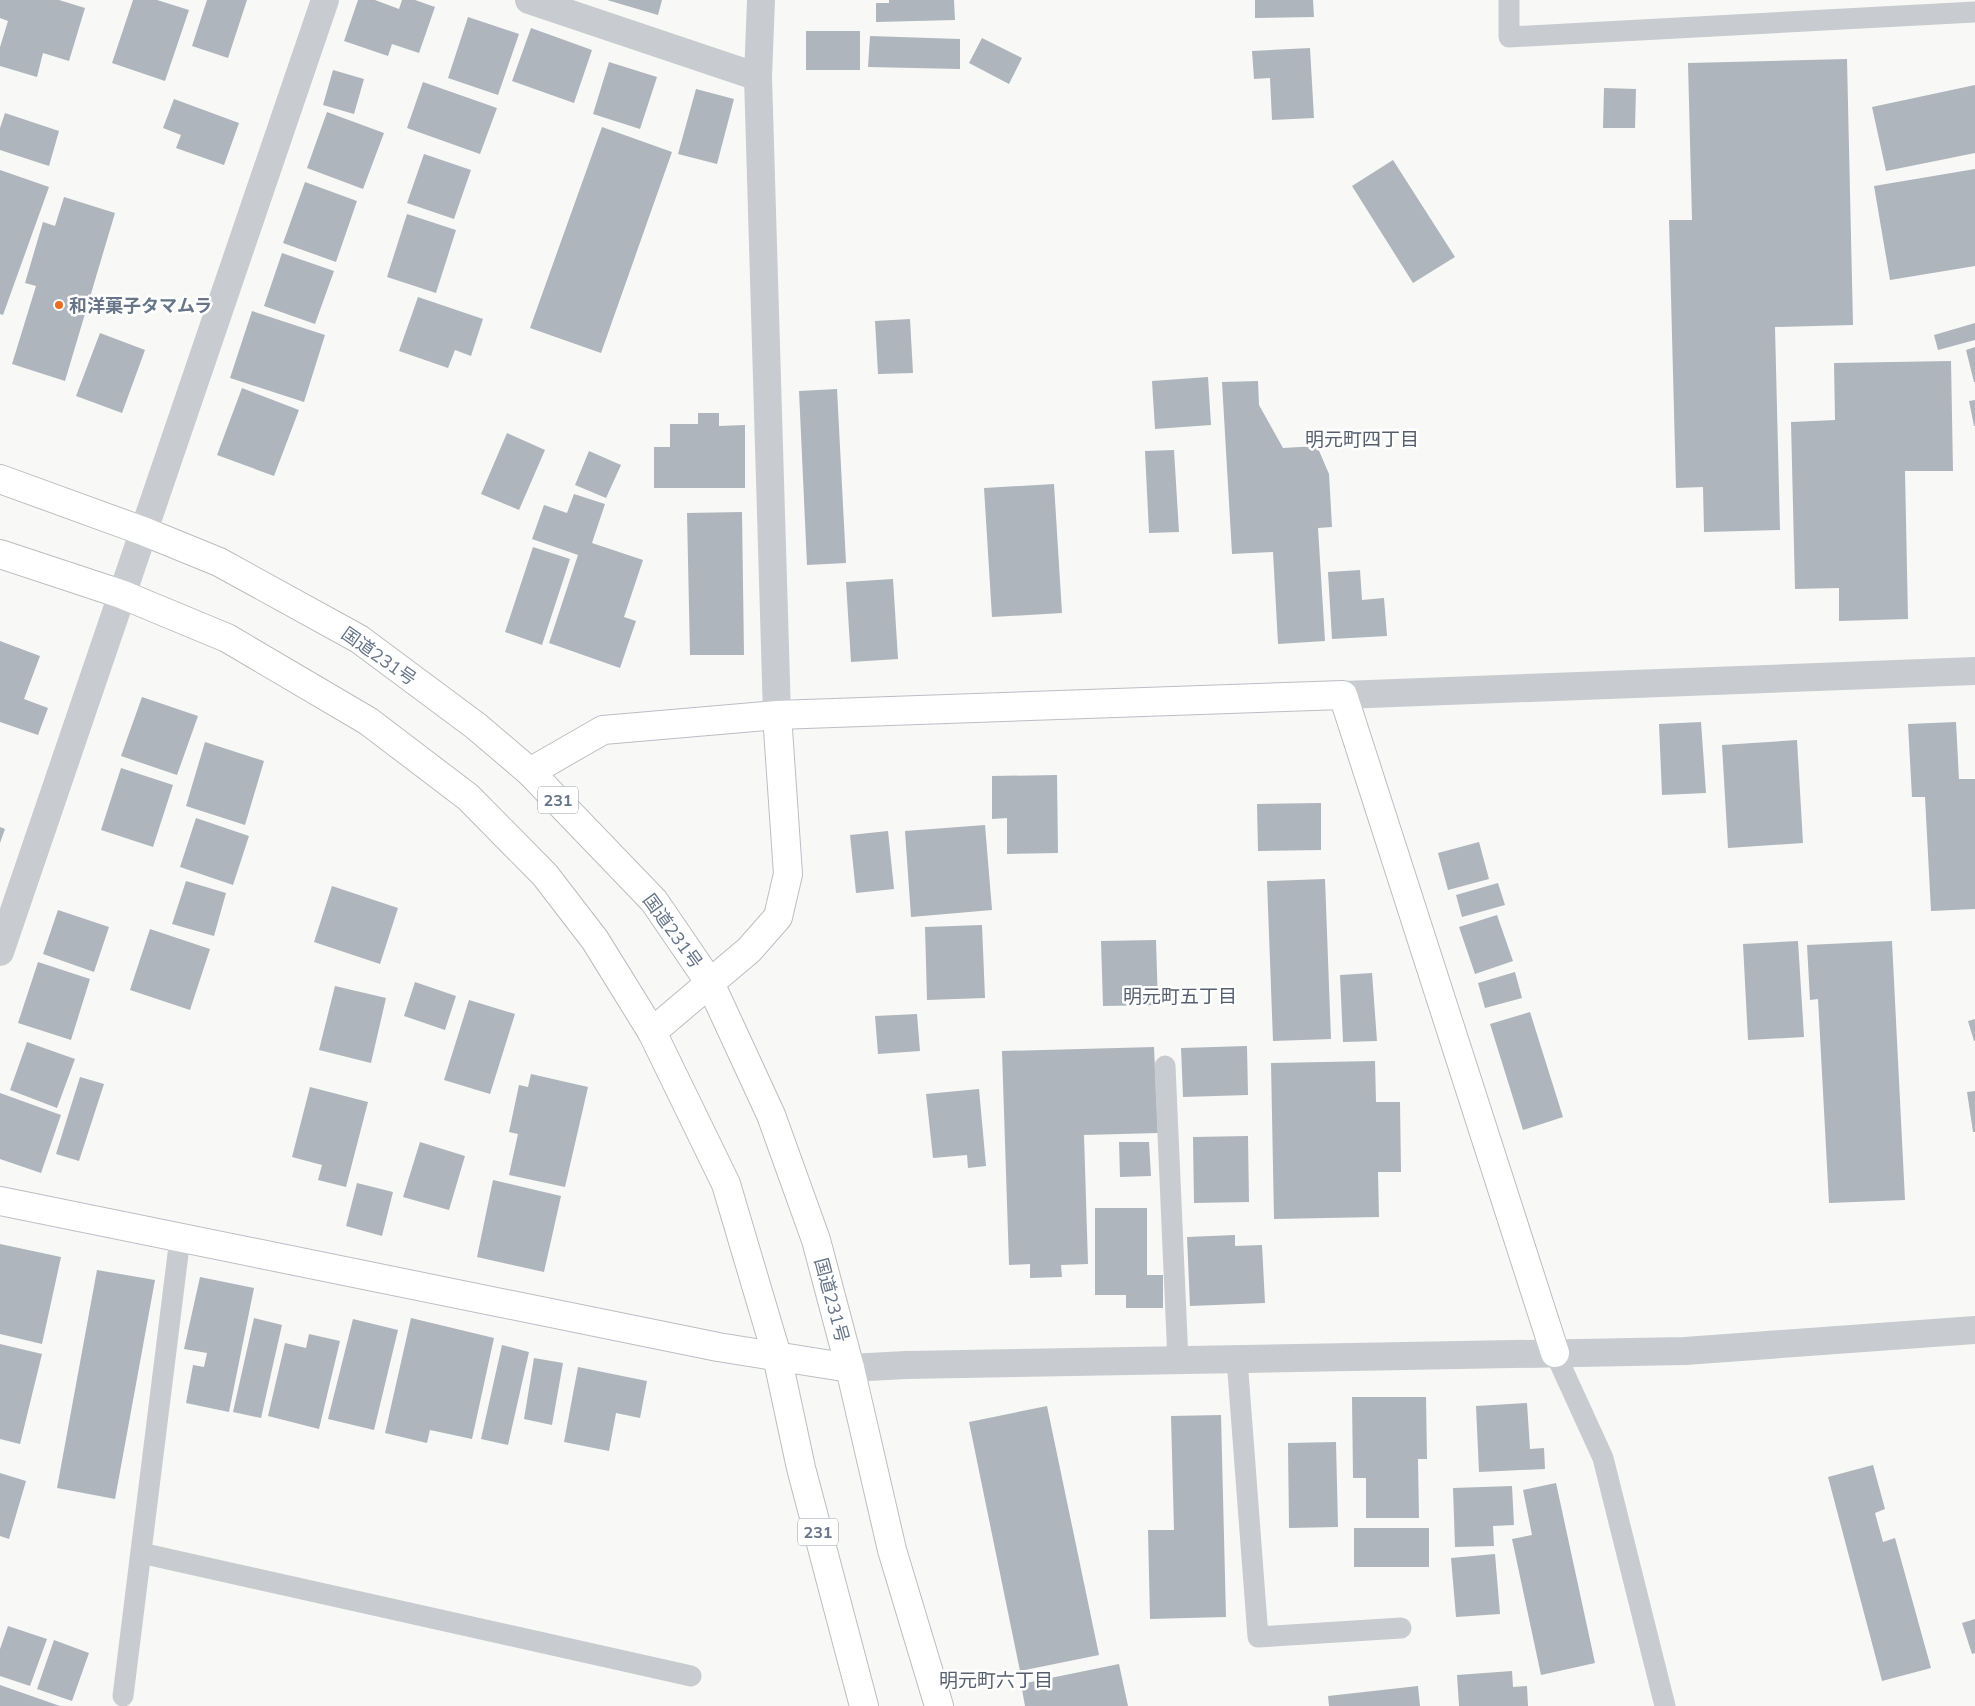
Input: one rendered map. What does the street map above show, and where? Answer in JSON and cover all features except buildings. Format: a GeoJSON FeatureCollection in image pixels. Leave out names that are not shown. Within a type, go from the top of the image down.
{"type":"FeatureCollection","features":[{"type":"Feature","properties":{"kind":"main road","name":"国道231号"},"geometry":{"type":"LineString","coordinates":[[0,479],[143,531],[219,562],[359,639],[476,726],[530,772],[654,900],[710,983],[771,1115],[816,1240],[850,1368],[892,1550],[939,1706]]}},
{"type":"Feature","properties":{"kind":"main road","name":"231"},"geometry":{"type":"LineString","coordinates":[[0,554],[121,594],[227,638],[368,721],[468,797],[545,875],[595,940],[652,1032],[726,1184],[776,1356],[801,1468],[864,1706]]}},
{"type":"Feature","properties":{"kind":"main road"},"geometry":{"type":"LineString","coordinates":[[530,772],[604,730],[777,715],[1343,695],[1555,1354]]}},
{"type":"Feature","properties":{"kind":"main road"},"geometry":{"type":"LineString","coordinates":[[652,1032],[749,950],[778,917],[788,874],[777,715]]}},
{"type":"Feature","properties":{"kind":"main road"},"geometry":{"type":"LineString","coordinates":[[0,1201],[708,1345],[850,1368]]}},
{"type":"Feature","properties":{"kind":"street"},"geometry":{"type":"LineString","coordinates":[[0,952],[325,0]]}},
{"type":"Feature","properties":{"kind":"street"},"geometry":{"type":"LineString","coordinates":[[529,0],[758,77]]}},
{"type":"Feature","properties":{"kind":"street"},"geometry":{"type":"LineString","coordinates":[[760,0],[758,77],[777,715]]}},
{"type":"Feature","properties":{"kind":"street"},"geometry":{"type":"LineString","coordinates":[[1343,695],[1975,671]]}},
{"type":"Feature","properties":{"kind":"street"},"geometry":{"type":"LineString","coordinates":[[850,1368],[906,1365],[1685,1351],[1975,1330]]}},
{"type":"Feature","properties":{"kind":"lane"},"geometry":{"type":"LineString","coordinates":[[1509,0],[1509,37],[1975,12]]}},
{"type":"Feature","properties":{"kind":"lane"},"geometry":{"type":"LineString","coordinates":[[1165,1066],[1178,1361]]}},
{"type":"Feature","properties":{"kind":"lane"},"geometry":{"type":"LineString","coordinates":[[123,1696],[180,1238]]}},
{"type":"Feature","properties":{"kind":"lane"},"geometry":{"type":"LineString","coordinates":[[1555,1354],[1603,1458],[1665,1706]]}},
{"type":"Feature","properties":{"kind":"lane"},"geometry":{"type":"LineString","coordinates":[[1237,1359],[1258,1637],[1400,1628]]}},
{"type":"Feature","properties":{"kind":"lane"},"geometry":{"type":"LineString","coordinates":[[141,1553],[690,1676]]}},
{"type":"Feature","properties":{"kind":"place","name":"和洋菓子タマムラ"},"geometry":{"type":"Point","coordinates":[59,305]}},
{"type":"Feature","properties":{"kind":"district","name":"明元町四丁目"},"geometry":{"type":"Point","coordinates":[1362,439]}},
{"type":"Feature","properties":{"kind":"district","name":"明元町五丁目"},"geometry":{"type":"Point","coordinates":[1180,996]}},
{"type":"Feature","properties":{"kind":"district","name":"明元町六丁目"},"geometry":{"type":"Point","coordinates":[996,1680]}}]}
